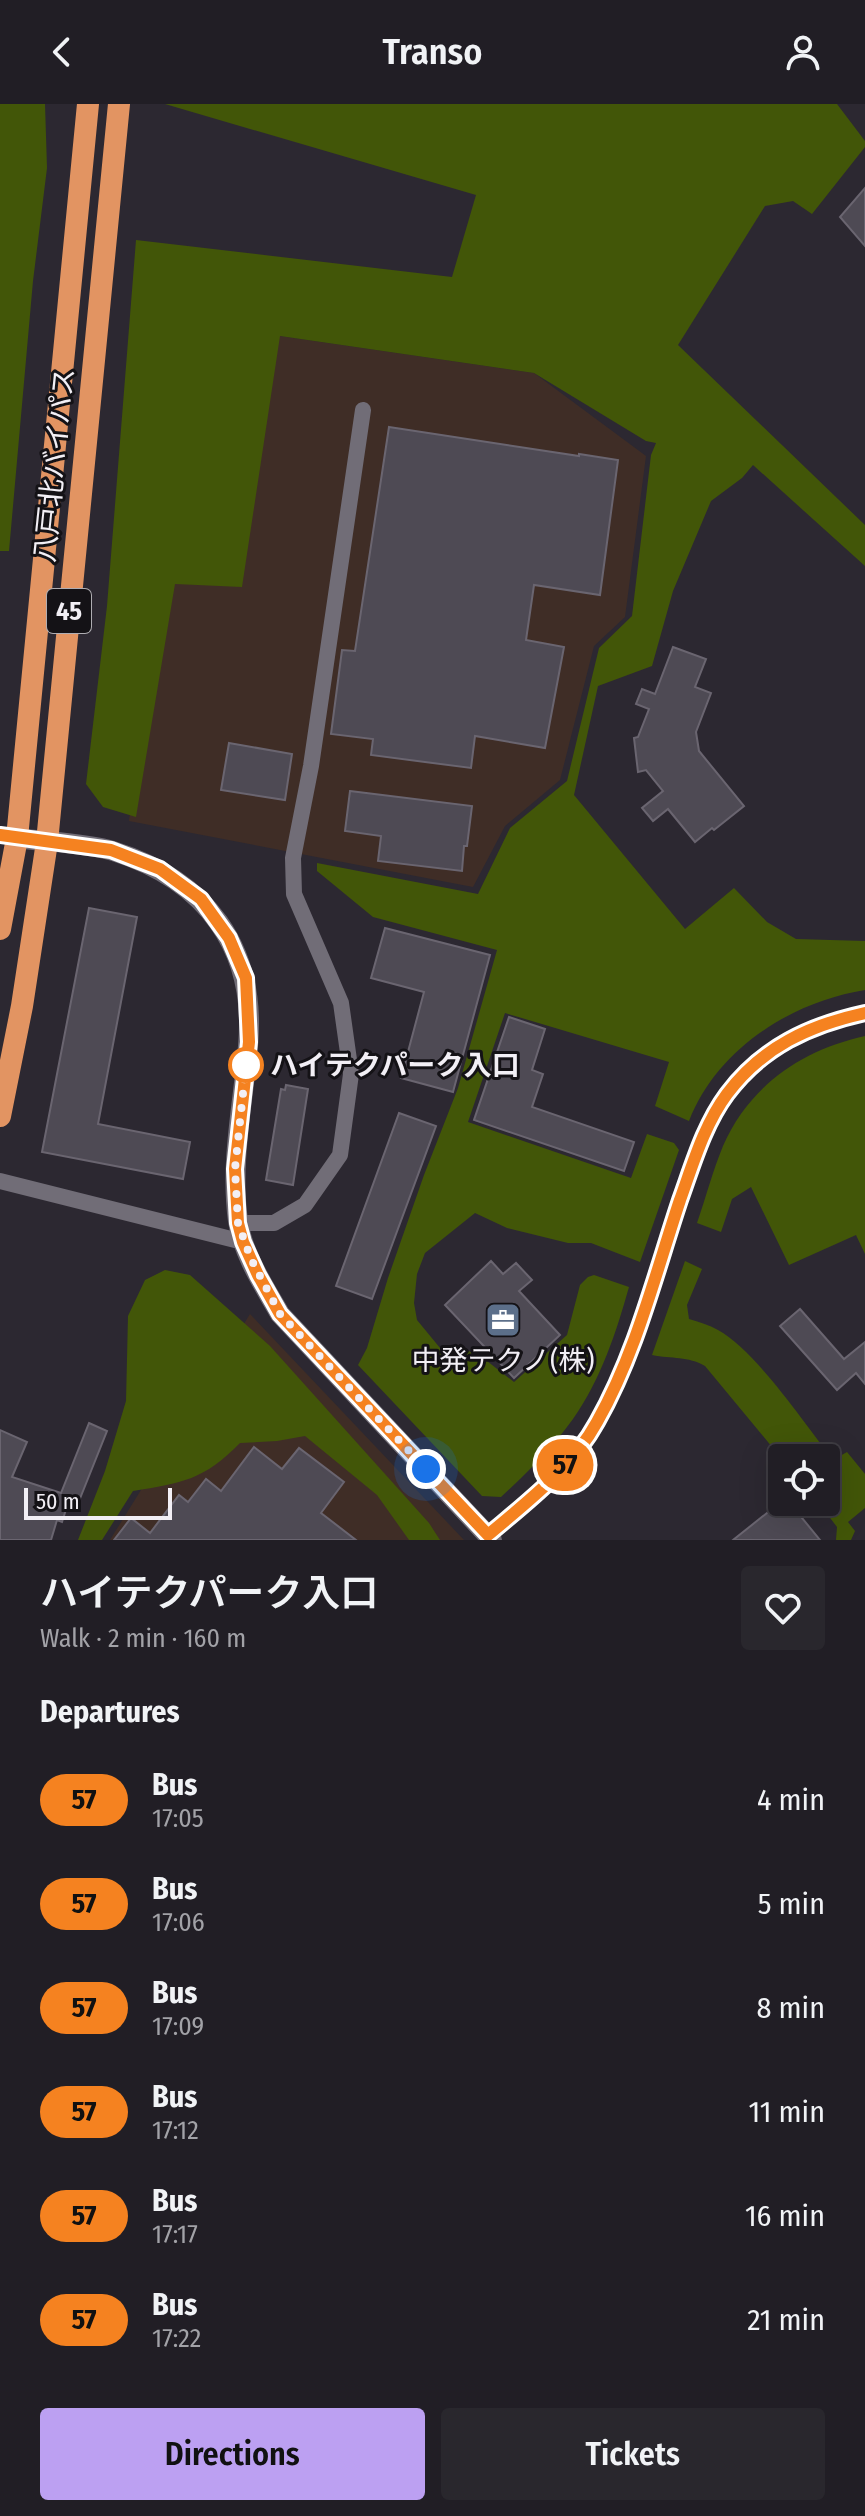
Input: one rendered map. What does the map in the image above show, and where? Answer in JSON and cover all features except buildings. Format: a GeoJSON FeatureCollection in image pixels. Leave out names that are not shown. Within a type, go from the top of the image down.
{"type":"FeatureCollection","features":[{"type":"Feature","properties":{"kind":"highway","name":"八戸北バイパス"},"geometry":{"type":"LineString","coordinates":[[0,929],[88,104]]}},
{"type":"Feature","properties":{"kind":"highway","name":"八戸北バイパス"},"geometry":{"type":"LineString","coordinates":[[0,1116],[22,1006],[47,842],[119,104]]}},
{"type":"Feature","properties":{"kind":"street"},"geometry":{"type":"LineString","coordinates":[[0,1181],[241,1233],[274,1223],[305,1205],[340,1155],[351,1074],[341,1003],[294,894],[293,858],[311,766],[363,410]]}},
{"type":"Feature","properties":{"kind":"street"},"geometry":{"type":"LineString","coordinates":[[9,837],[111,850],[160,869],[201,899],[229,938],[246,978],[249,1042],[235,1169],[241,1233],[258,1275],[280,1314],[490,1538],[550,1482],[596,1424],[628,1356],[701,1140],[727,1094],[763,1057],[801,1032],[832,1020],[865,1013]]}},
{"type":"Feature","properties":{"kind":"shaded area"},"geometry":{"type":"Polygon","coordinates":[[[191,320],[534,373],[646,456],[625,617],[594,646],[560,780],[505,826],[473,887],[129,821],[191,320]]]}},
{"type":"Feature","properties":{"kind":"shaded area"},"geometry":{"type":"Polygon","coordinates":[[[250,1314],[464,1540],[110,1540],[250,1314]]]}},
{"type":"Feature","properties":{"kind":"green space"},"geometry":{"type":"Polygon","coordinates":[[[0,104],[45,104],[47,168],[33,281],[9,551],[0,551],[0,104]]]}},
{"type":"Feature","properties":{"kind":"green space"},"geometry":{"type":"Polygon","coordinates":[[[165,104],[837,104],[865,141],[865,147],[812,214],[793,201],[765,206],[678,345],[865,525],[865,566],[753,465],[742,478],[711,501],[673,591],[652,666],[598,686],[574,795],[685,929],[734,888],[767,922],[796,939],[865,941],[865,990],[810,1005],[760,1033],[737,1051],[718,1072],[689,1121],[655,1106],[669,1062],[505,1013],[468,1122],[631,1178],[647,1134],[674,1143],[679,1150],[640,1262],[591,1243],[568,1243],[507,1228],[475,1213],[425,1253],[417,1274],[414,1303],[417,1320],[445,1354],[453,1356],[467,1350],[514,1382],[567,1335],[580,1285],[588,1277],[594,1275],[629,1287],[607,1355],[583,1404],[548,1450],[501,1497],[482,1496],[358,1365],[367,1348],[424,1175],[458,1088],[497,950],[373,917],[317,871],[317,863],[478,894],[510,828],[567,781],[599,648],[632,616],[651,455],[656,443],[646,441],[534,373],[280,336],[242,587],[175,584],[136,817],[103,807],[86,784],[107,606],[136,240],[452,277],[476,195],[165,104]]]}},
{"type":"Feature","properties":{"kind":"green space"},"geometry":{"type":"Polygon","coordinates":[[[865,1036],[865,1254],[856,1235],[789,1265],[751,1187],[732,1199],[721,1232],[697,1223],[723,1146],[734,1124],[763,1088],[800,1061],[842,1042],[865,1036]]]}},
{"type":"Feature","properties":{"kind":"green space"},"geometry":{"type":"Polygon","coordinates":[[[685,1261],[702,1269],[687,1305],[689,1319],[715,1328],[748,1354],[821,1444],[770,1444],[705,1366],[686,1359],[652,1355],[685,1261]]]}},
{"type":"Feature","properties":{"kind":"green space"},"geometry":{"type":"Polygon","coordinates":[[[165,1270],[190,1275],[270,1346],[429,1523],[440,1540],[409,1540],[377,1495],[305,1436],[240,1443],[215,1465],[191,1478],[133,1491],[102,1540],[78,1540],[105,1471],[126,1401],[128,1316],[145,1280],[165,1270]]]}},
{"type":"Feature","properties":{"kind":"green space"},"geometry":{"type":"Polygon","coordinates":[[[847,1452],[865,1474],[865,1508],[848,1522],[855,1531],[851,1540],[836,1540],[837,1527],[829,1516],[840,1516],[840,1456],[847,1452]]]}},
{"type":"Feature","properties":{"kind":"bus line","name":"57"},"geometry":{"type":"LineString","coordinates":[[0,835],[111,850],[160,869],[201,899],[229,938],[246,978],[249,1042],[235,1169],[238,1223],[243,1242],[280,1314],[488,1535],[550,1482],[596,1424],[628,1356],[701,1140],[727,1094],[763,1057],[801,1032],[832,1020],[865,1013]]}},
{"type":"Feature","properties":{"kind":"place","name":"ハイテクパーク入口"},"geometry":{"type":"Point","coordinates":[246,1065]}},
{"type":"Feature","properties":{"kind":"place","name":"中発テクノ(株)"},"geometry":{"type":"Point","coordinates":[503,1320]}},
{"type":"Feature","properties":{"kind":"route"},"geometry":{"type":"LineString","coordinates":[[246,1065],[235,1169],[238,1223],[243,1242],[280,1314],[426,1469]]}}]}
